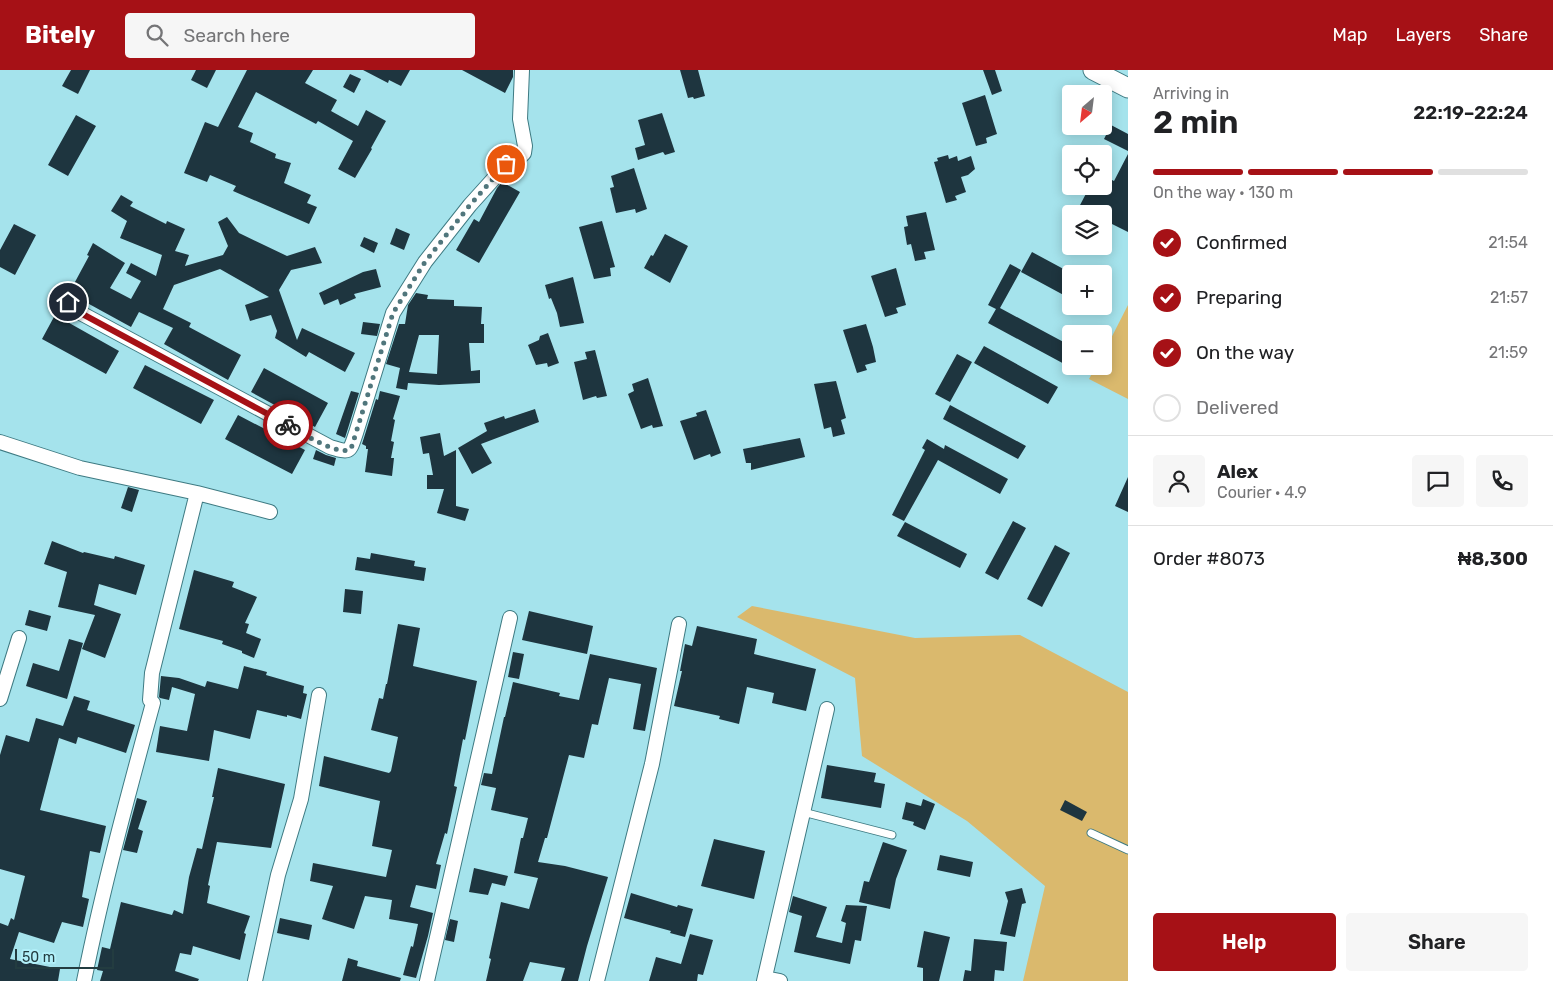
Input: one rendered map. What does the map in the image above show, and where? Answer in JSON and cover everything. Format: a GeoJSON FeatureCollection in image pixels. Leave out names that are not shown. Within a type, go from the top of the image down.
{"type":"FeatureCollection","features":[{"type":"Feature","properties":{"kind":"main road"},"geometry":{"type":"LineString","coordinates":[[1094,70],[1128,88]]}},
{"type":"Feature","properties":{"kind":"street"},"geometry":{"type":"LineString","coordinates":[[68,302],[75,310],[321,443],[344,452],[348,451],[351,449],[393,313],[425,262],[470,205],[506,164],[524,153],[525,146],[520,119],[522,70]]}},
{"type":"Feature","properties":{"kind":"street"},"geometry":{"type":"LineString","coordinates":[[0,442],[80,468],[197,492],[270,512]]}},
{"type":"Feature","properties":{"kind":"street"},"geometry":{"type":"LineString","coordinates":[[84,981],[107,878],[153,702],[150,700],[152,673],[197,492]]}},
{"type":"Feature","properties":{"kind":"street"},"geometry":{"type":"LineString","coordinates":[[427,981],[510,618]]}},
{"type":"Feature","properties":{"kind":"street"},"geometry":{"type":"LineString","coordinates":[[597,981],[652,764],[679,624]]}},
{"type":"Feature","properties":{"kind":"street"},"geometry":{"type":"LineString","coordinates":[[0,699],[19,638]]}},
{"type":"Feature","properties":{"kind":"street"},"geometry":{"type":"LineString","coordinates":[[255,981],[278,875],[301,799],[319,695]]}},
{"type":"Feature","properties":{"kind":"street"},"geometry":{"type":"LineString","coordinates":[[780,981],[765,979],[827,710]]}},
{"type":"Feature","properties":{"kind":"lane"},"geometry":{"type":"LineString","coordinates":[[803,812],[892,835]]}},
{"type":"Feature","properties":{"kind":"lane"},"geometry":{"type":"LineString","coordinates":[[1091,834],[1128,850]]}},
{"type":"Feature","properties":{"kind":"shaded area"},"geometry":{"type":"Polygon","coordinates":[[[1128,305],[1128,399],[1089,379],[1091,375],[1112,375],[1112,336],[1128,305]]]}},
{"type":"Feature","properties":{"kind":"shaded area"},"geometry":{"type":"Polygon","coordinates":[[[752,606],[915,638],[1020,635],[1128,692],[1128,981],[1023,981],[1045,886],[967,821],[862,756],[855,678],[737,617],[752,606]]]}},
{"type":"Feature","properties":{"kind":"building"},"geometry":{"type":"Polygon","coordinates":[[[71,70],[90,70],[78,94],[62,86],[71,70]]]}},
{"type":"Feature","properties":{"kind":"building"},"geometry":{"type":"Polygon","coordinates":[[[196,70],[216,70],[207,88],[191,80],[196,70]]]}},
{"type":"Feature","properties":{"kind":"building"},"geometry":{"type":"Polygon","coordinates":[[[247,70],[313,70],[305,83],[337,100],[331,111],[358,126],[366,110],[386,121],[355,178],[338,169],[353,141],[318,121],[316,124],[256,92],[238,127],[253,133],[250,142],[276,154],[275,158],[291,163],[284,183],[311,195],[307,203],[317,207],[309,224],[233,191],[236,186],[210,175],[207,182],[184,173],[205,122],[218,127],[247,70]]]}},
{"type":"Feature","properties":{"kind":"building"},"geometry":{"type":"Polygon","coordinates":[[[363,70],[410,70],[401,86],[389,80],[388,83],[363,70]]]}},
{"type":"Feature","properties":{"kind":"building"},"geometry":{"type":"Polygon","coordinates":[[[462,70],[513,70],[513,77],[505,93],[462,70]]]}},
{"type":"Feature","properties":{"kind":"building"},"geometry":{"type":"Polygon","coordinates":[[[680,70],[698,70],[705,96],[694,99],[693,97],[688,98],[680,70]]]}},
{"type":"Feature","properties":{"kind":"building"},"geometry":{"type":"Polygon","coordinates":[[[983,70],[995,70],[1002,91],[992,95],[983,70]]]}},
{"type":"Feature","properties":{"kind":"building"},"geometry":{"type":"Polygon","coordinates":[[[350,74],[361,79],[354,93],[343,87],[350,74]]]}},
{"type":"Feature","properties":{"kind":"building"},"geometry":{"type":"Polygon","coordinates":[[[985,95],[997,134],[986,138],[987,143],[976,146],[962,103],[985,95]]]}},
{"type":"Feature","properties":{"kind":"building"},"geometry":{"type":"Polygon","coordinates":[[[662,113],[675,152],[665,155],[663,152],[638,160],[635,148],[645,145],[638,120],[662,113]]]}},
{"type":"Feature","properties":{"kind":"building"},"geometry":{"type":"Polygon","coordinates":[[[76,115],[96,126],[68,176],[48,165],[76,115]]]}},
{"type":"Feature","properties":{"kind":"building"},"geometry":{"type":"Polygon","coordinates":[[[1112,126],[1128,134],[1128,151],[1104,139],[1106,135],[1112,135],[1112,126]]]}},
{"type":"Feature","properties":{"kind":"building"},"geometry":{"type":"Polygon","coordinates":[[[1128,154],[1128,232],[1112,224],[1112,205],[1080,205],[1085,195],[1112,195],[1112,180],[1114,181],[1128,154]]]}},
{"type":"Feature","properties":{"kind":"building"},"geometry":{"type":"Polygon","coordinates":[[[948,155],[949,159],[957,156],[958,161],[971,156],[975,169],[968,175],[961,177],[966,192],[955,196],[957,200],[946,203],[934,162],[938,161],[937,158],[948,155]]]}},
{"type":"Feature","properties":{"kind":"building"},"geometry":{"type":"Polygon","coordinates":[[[634,168],[647,209],[636,213],[635,209],[616,213],[610,188],[614,187],[611,176],[634,168]]]}},
{"type":"Feature","properties":{"kind":"building"},"geometry":{"type":"Polygon","coordinates":[[[502,182],[520,192],[479,263],[456,250],[474,219],[479,222],[502,182]]]}},
{"type":"Feature","properties":{"kind":"building"},"geometry":{"type":"Polygon","coordinates":[[[121,195],[133,202],[130,206],[166,224],[167,221],[185,229],[175,251],[189,255],[185,266],[223,255],[228,246],[218,222],[227,217],[239,233],[287,256],[315,247],[322,263],[291,270],[279,290],[297,340],[302,328],[355,353],[345,372],[309,352],[306,357],[275,338],[277,331],[271,315],[250,321],[245,305],[269,297],[220,269],[174,285],[163,309],[191,323],[189,327],[241,355],[228,380],[164,344],[173,328],[139,312],[131,327],[69,293],[89,256],[87,255],[93,243],[125,263],[110,288],[131,299],[141,281],[126,273],[131,263],[156,276],[162,255],[120,238],[127,221],[111,211],[121,195]]]}},
{"type":"Feature","properties":{"kind":"building"},"geometry":{"type":"Polygon","coordinates":[[[926,212],[935,250],[924,252],[926,259],[915,261],[911,244],[907,245],[904,227],[908,226],[906,216],[926,212]]]}},
{"type":"Feature","properties":{"kind":"building"},"geometry":{"type":"Polygon","coordinates":[[[602,221],[615,267],[610,268],[611,276],[594,279],[579,227],[602,221]]]}},
{"type":"Feature","properties":{"kind":"building"},"geometry":{"type":"Polygon","coordinates":[[[14,224],[36,235],[15,275],[0,267],[0,250],[14,224]]]}},
{"type":"Feature","properties":{"kind":"building"},"geometry":{"type":"Polygon","coordinates":[[[396,228],[410,234],[404,250],[390,244],[396,228]]]}},
{"type":"Feature","properties":{"kind":"building"},"geometry":{"type":"Polygon","coordinates":[[[665,234],[688,246],[670,283],[644,268],[665,234]]]}},
{"type":"Feature","properties":{"kind":"building"},"geometry":{"type":"Polygon","coordinates":[[[364,237],[378,243],[374,253],[360,246],[364,237]]]}},
{"type":"Feature","properties":{"kind":"building"},"geometry":{"type":"Polygon","coordinates":[[[1032,252],[1062,268],[1062,294],[1021,272],[1032,252]]]}},
{"type":"Feature","properties":{"kind":"building"},"geometry":{"type":"Polygon","coordinates":[[[1010,264],[1021,270],[1000,308],[1062,341],[1062,363],[988,323],[996,309],[988,305],[1010,264]]]}},
{"type":"Feature","properties":{"kind":"building"},"geometry":{"type":"Polygon","coordinates":[[[896,268],[906,305],[896,308],[898,313],[885,317],[871,276],[896,268]]]}},
{"type":"Feature","properties":{"kind":"building"},"geometry":{"type":"Polygon","coordinates":[[[376,269],[381,287],[354,294],[356,298],[340,305],[338,299],[324,305],[319,293],[363,272],[376,269]]]}},
{"type":"Feature","properties":{"kind":"building"},"geometry":{"type":"Polygon","coordinates":[[[573,277],[584,323],[560,327],[557,313],[551,298],[549,299],[545,285],[573,277]]]}},
{"type":"Feature","properties":{"kind":"building"},"geometry":{"type":"Polygon","coordinates":[[[416,293],[428,295],[427,299],[454,300],[454,306],[482,307],[481,324],[484,324],[484,343],[469,343],[471,371],[480,370],[480,383],[439,385],[408,383],[407,390],[396,388],[400,368],[386,364],[399,324],[405,324],[408,305],[416,293]],[[419,335],[409,372],[437,374],[439,335],[419,335]]]}},
{"type":"Feature","properties":{"kind":"building"},"geometry":{"type":"Polygon","coordinates":[[[55,315],[119,351],[106,374],[42,339],[55,315]]]}},
{"type":"Feature","properties":{"kind":"building"},"geometry":{"type":"Polygon","coordinates":[[[363,322],[380,324],[377,336],[361,334],[363,322]]]}},
{"type":"Feature","properties":{"kind":"building"},"geometry":{"type":"Polygon","coordinates":[[[866,324],[876,362],[865,365],[867,370],[857,373],[843,330],[866,324]]]}},
{"type":"Feature","properties":{"kind":"building"},"geometry":{"type":"Polygon","coordinates":[[[548,333],[559,363],[548,367],[547,363],[536,365],[528,345],[539,340],[540,336],[548,333]]]}},
{"type":"Feature","properties":{"kind":"building"},"geometry":{"type":"Polygon","coordinates":[[[984,346],[1058,387],[1048,404],[974,363],[984,346]]]}},
{"type":"Feature","properties":{"kind":"building"},"geometry":{"type":"Polygon","coordinates":[[[595,350],[607,396],[597,398],[596,396],[583,400],[574,362],[587,359],[585,352],[595,350]]]}},
{"type":"Feature","properties":{"kind":"building"},"geometry":{"type":"Polygon","coordinates":[[[957,354],[972,362],[950,402],[935,394],[957,354]]]}},
{"type":"Feature","properties":{"kind":"building"},"geometry":{"type":"Polygon","coordinates":[[[145,365],[214,400],[201,424],[133,388],[145,365]]]}},
{"type":"Feature","properties":{"kind":"building"},"geometry":{"type":"Polygon","coordinates":[[[264,368],[328,403],[315,427],[251,392],[264,368]]]}},
{"type":"Feature","properties":{"kind":"building"},"geometry":{"type":"Polygon","coordinates":[[[648,378],[663,426],[653,428],[652,425],[641,429],[628,394],[634,391],[632,384],[648,378]]]}},
{"type":"Feature","properties":{"kind":"building"},"geometry":{"type":"Polygon","coordinates":[[[836,381],[846,418],[841,420],[845,434],[833,437],[831,427],[824,429],[814,384],[836,381]]]}},
{"type":"Feature","properties":{"kind":"building"},"geometry":{"type":"Polygon","coordinates":[[[351,391],[359,393],[345,438],[336,434],[351,391]]]}},
{"type":"Feature","properties":{"kind":"building"},"geometry":{"type":"Polygon","coordinates":[[[380,391],[400,396],[393,419],[395,420],[391,441],[394,442],[391,458],[394,458],[392,476],[365,472],[368,449],[362,444],[380,391]]]}},
{"type":"Feature","properties":{"kind":"building"},"geometry":{"type":"Polygon","coordinates":[[[950,405],[1026,446],[1018,459],[943,419],[950,405]]]}},
{"type":"Feature","properties":{"kind":"building"},"geometry":{"type":"Polygon","coordinates":[[[535,409],[539,422],[481,444],[492,463],[472,474],[458,448],[487,431],[484,423],[504,416],[505,419],[535,409]]]}},
{"type":"Feature","properties":{"kind":"building"},"geometry":{"type":"Polygon","coordinates":[[[706,410],[721,453],[711,457],[710,454],[694,460],[680,421],[697,416],[696,413],[706,410]]]}},
{"type":"Feature","properties":{"kind":"building"},"geometry":{"type":"Polygon","coordinates":[[[238,415],[305,450],[292,474],[225,439],[238,415]]]}},
{"type":"Feature","properties":{"kind":"building"},"geometry":{"type":"Polygon","coordinates":[[[440,433],[444,456],[456,450],[456,506],[469,509],[465,521],[437,513],[444,489],[427,489],[427,475],[433,475],[429,453],[423,454],[420,437],[440,433]]]}},
{"type":"Feature","properties":{"kind":"building"},"geometry":{"type":"Polygon","coordinates":[[[800,438],[805,457],[751,470],[751,463],[746,463],[743,449],[800,438]]]}},
{"type":"Feature","properties":{"kind":"building"},"geometry":{"type":"Polygon","coordinates":[[[927,439],[944,449],[945,445],[1008,479],[1000,494],[938,460],[904,521],[892,515],[925,450],[922,448],[927,439]]]}},
{"type":"Feature","properties":{"kind":"building"},"geometry":{"type":"Polygon","coordinates":[[[316,450],[336,458],[334,466],[313,459],[316,450]]]}},
{"type":"Feature","properties":{"kind":"building"},"geometry":{"type":"Polygon","coordinates":[[[1128,477],[1128,512],[1115,506],[1128,477]]]}},
{"type":"Feature","properties":{"kind":"building"},"geometry":{"type":"Polygon","coordinates":[[[128,487],[139,490],[132,512],[121,508],[128,487]]]}},
{"type":"Feature","properties":{"kind":"building"},"geometry":{"type":"Polygon","coordinates":[[[1013,521],[1026,528],[998,580],[985,573],[1013,521]]]}},
{"type":"Feature","properties":{"kind":"building"},"geometry":{"type":"Polygon","coordinates":[[[905,522],[967,554],[960,568],[897,536],[905,522]]]}},
{"type":"Feature","properties":{"kind":"building"},"geometry":{"type":"Polygon","coordinates":[[[52,541],[83,553],[114,559],[115,556],[145,565],[136,595],[99,584],[94,605],[121,614],[105,658],[82,649],[95,615],[58,607],[67,572],[44,564],[52,541]]]}},
{"type":"Feature","properties":{"kind":"building"},"geometry":{"type":"Polygon","coordinates":[[[1055,545],[1070,553],[1042,607],[1027,599],[1055,545]]]}},
{"type":"Feature","properties":{"kind":"building"},"geometry":{"type":"Polygon","coordinates":[[[371,553],[415,561],[414,566],[426,568],[424,581],[355,570],[357,557],[370,559],[371,553]]]}},
{"type":"Feature","properties":{"kind":"building"},"geometry":{"type":"Polygon","coordinates":[[[194,570],[234,582],[232,587],[257,597],[245,623],[249,624],[246,633],[261,639],[254,658],[242,653],[242,651],[222,644],[223,641],[179,629],[194,570]]]}},
{"type":"Feature","properties":{"kind":"building"},"geometry":{"type":"Polygon","coordinates":[[[345,589],[363,591],[361,614],[343,612],[345,589]]]}},
{"type":"Feature","properties":{"kind":"building"},"geometry":{"type":"Polygon","coordinates":[[[29,610],[51,616],[47,631],[25,625],[29,610]]]}},
{"type":"Feature","properties":{"kind":"building"},"geometry":{"type":"Polygon","coordinates":[[[529,611],[593,626],[587,654],[522,640],[529,611]]]}},
{"type":"Feature","properties":{"kind":"building"},"geometry":{"type":"Polygon","coordinates":[[[398,624],[420,628],[413,666],[477,681],[465,740],[463,739],[454,786],[457,787],[447,834],[445,833],[436,864],[441,865],[436,889],[416,885],[410,907],[433,913],[416,978],[403,975],[411,946],[413,947],[418,924],[389,919],[392,900],[365,896],[354,929],[322,919],[333,886],[310,881],[313,863],[386,877],[392,850],[372,846],[380,801],[319,786],[324,756],[389,773],[391,771],[398,737],[371,730],[379,698],[383,699],[387,684],[398,624]]]}},
{"type":"Feature","properties":{"kind":"building"},"geometry":{"type":"Polygon","coordinates":[[[697,626],[757,639],[754,654],[816,669],[806,711],[772,703],[774,693],[747,687],[739,724],[719,719],[720,716],[674,706],[682,671],[680,671],[685,644],[692,646],[697,626]]]}},
{"type":"Feature","properties":{"kind":"building"},"geometry":{"type":"Polygon","coordinates":[[[69,639],[83,643],[67,699],[26,686],[33,663],[59,671],[69,639]]]}},
{"type":"Feature","properties":{"kind":"building"},"geometry":{"type":"Polygon","coordinates":[[[513,652],[524,654],[519,679],[508,677],[513,652]]]}},
{"type":"Feature","properties":{"kind":"building"},"geometry":{"type":"Polygon","coordinates":[[[590,654],[657,668],[645,731],[633,729],[641,684],[609,678],[598,725],[592,724],[584,758],[569,755],[547,838],[545,838],[538,862],[565,866],[608,877],[578,981],[561,981],[565,968],[530,962],[523,981],[486,981],[501,902],[529,909],[538,878],[514,873],[521,838],[523,838],[528,818],[491,810],[496,788],[481,785],[484,773],[492,774],[513,682],[560,693],[559,696],[579,700],[590,654]]]}},
{"type":"Feature","properties":{"kind":"building"},"geometry":{"type":"Polygon","coordinates":[[[244,666],[267,672],[266,675],[304,686],[303,693],[307,694],[301,719],[257,710],[250,739],[214,730],[209,761],[156,752],[160,726],[187,731],[195,694],[172,687],[169,700],[160,698],[161,676],[179,678],[205,687],[207,681],[238,689],[244,666]]]}},
{"type":"Feature","properties":{"kind":"building"},"geometry":{"type":"Polygon","coordinates":[[[74,696],[90,701],[87,710],[135,725],[126,753],[78,737],[76,744],[59,738],[40,810],[106,826],[100,853],[90,851],[82,897],[89,899],[83,927],[62,922],[54,943],[19,932],[10,959],[60,969],[58,981],[0,981],[0,923],[8,926],[11,918],[14,920],[25,876],[0,869],[0,755],[6,735],[29,742],[36,718],[63,726],[74,696]]]}},
{"type":"Feature","properties":{"kind":"building"},"geometry":{"type":"Polygon","coordinates":[[[827,765],[876,773],[874,782],[885,784],[881,808],[821,798],[827,765]]]}},
{"type":"Feature","properties":{"kind":"building"},"geometry":{"type":"Polygon","coordinates":[[[218,768],[285,784],[271,848],[217,842],[208,885],[210,886],[207,903],[250,916],[244,933],[246,934],[240,960],[193,946],[191,955],[180,953],[175,971],[199,979],[198,981],[100,981],[103,971],[97,970],[102,947],[110,949],[121,902],[172,915],[174,910],[183,914],[189,877],[197,848],[202,849],[214,797],[212,797],[218,768]]]}},
{"type":"Feature","properties":{"kind":"building"},"geometry":{"type":"Polygon","coordinates":[[[137,798],[147,801],[138,829],[143,831],[137,853],[123,850],[137,798]]]}},
{"type":"Feature","properties":{"kind":"building"},"geometry":{"type":"Polygon","coordinates":[[[923,799],[935,804],[925,830],[913,825],[914,822],[902,819],[906,802],[921,806],[923,799]]]}},
{"type":"Feature","properties":{"kind":"building"},"geometry":{"type":"Polygon","coordinates":[[[1065,800],[1087,812],[1082,821],[1060,810],[1065,800]]]}},
{"type":"Feature","properties":{"kind":"building"},"geometry":{"type":"Polygon","coordinates":[[[714,839],[765,851],[754,899],[701,886],[714,839]]]}},
{"type":"Feature","properties":{"kind":"building"},"geometry":{"type":"Polygon","coordinates":[[[883,842],[907,850],[896,879],[890,909],[859,902],[864,881],[869,882],[883,842]]]}},
{"type":"Feature","properties":{"kind":"building"},"geometry":{"type":"Polygon","coordinates":[[[940,855],[973,862],[970,877],[937,870],[940,855]]]}},
{"type":"Feature","properties":{"kind":"building"},"geometry":{"type":"Polygon","coordinates":[[[474,868],[508,876],[505,886],[492,883],[488,895],[469,892],[474,868]]]}},
{"type":"Feature","properties":{"kind":"building"},"geometry":{"type":"Polygon","coordinates":[[[1022,888],[1026,903],[1022,904],[1015,937],[1000,934],[1008,901],[1005,892],[1022,888]]]}},
{"type":"Feature","properties":{"kind":"building"},"geometry":{"type":"Polygon","coordinates":[[[631,893],[677,907],[678,905],[693,909],[685,937],[670,933],[671,931],[624,918],[631,893]]]}},
{"type":"Feature","properties":{"kind":"building"},"geometry":{"type":"Polygon","coordinates":[[[793,896],[827,907],[816,937],[842,943],[846,923],[841,921],[846,905],[867,906],[861,941],[855,940],[850,964],[794,952],[802,916],[789,912],[793,896]]]}},
{"type":"Feature","properties":{"kind":"building"},"geometry":{"type":"Polygon","coordinates":[[[280,918],[312,925],[309,940],[277,933],[280,918]]]}},
{"type":"Feature","properties":{"kind":"building"},"geometry":{"type":"Polygon","coordinates":[[[450,919],[458,921],[454,942],[445,940],[450,919]]]}},
{"type":"Feature","properties":{"kind":"building"},"geometry":{"type":"Polygon","coordinates":[[[924,931],[950,937],[939,981],[923,981],[923,968],[917,967],[924,931]]]}},
{"type":"Feature","properties":{"kind":"building"},"geometry":{"type":"Polygon","coordinates":[[[690,934],[713,940],[703,975],[698,974],[697,981],[649,981],[656,957],[681,964],[690,934]]]}},
{"type":"Feature","properties":{"kind":"building"},"geometry":{"type":"Polygon","coordinates":[[[974,939],[1007,942],[1004,971],[995,970],[994,981],[963,981],[965,970],[971,971],[974,939]]]}},
{"type":"Feature","properties":{"kind":"building"},"geometry":{"type":"Polygon","coordinates":[[[348,958],[358,961],[357,966],[401,978],[400,981],[342,981],[348,958]]]}},
{"type":"Feature","properties":{"kind":"way so far"},"geometry":{"type":"LineString","coordinates":[[288,425],[330,447],[344,452],[351,449],[393,313],[425,262],[470,205],[506,164]]}},
{"type":"Feature","properties":{"kind":"route"},"geometry":{"type":"LineString","coordinates":[[68,302],[75,310],[288,425]]}}]}
